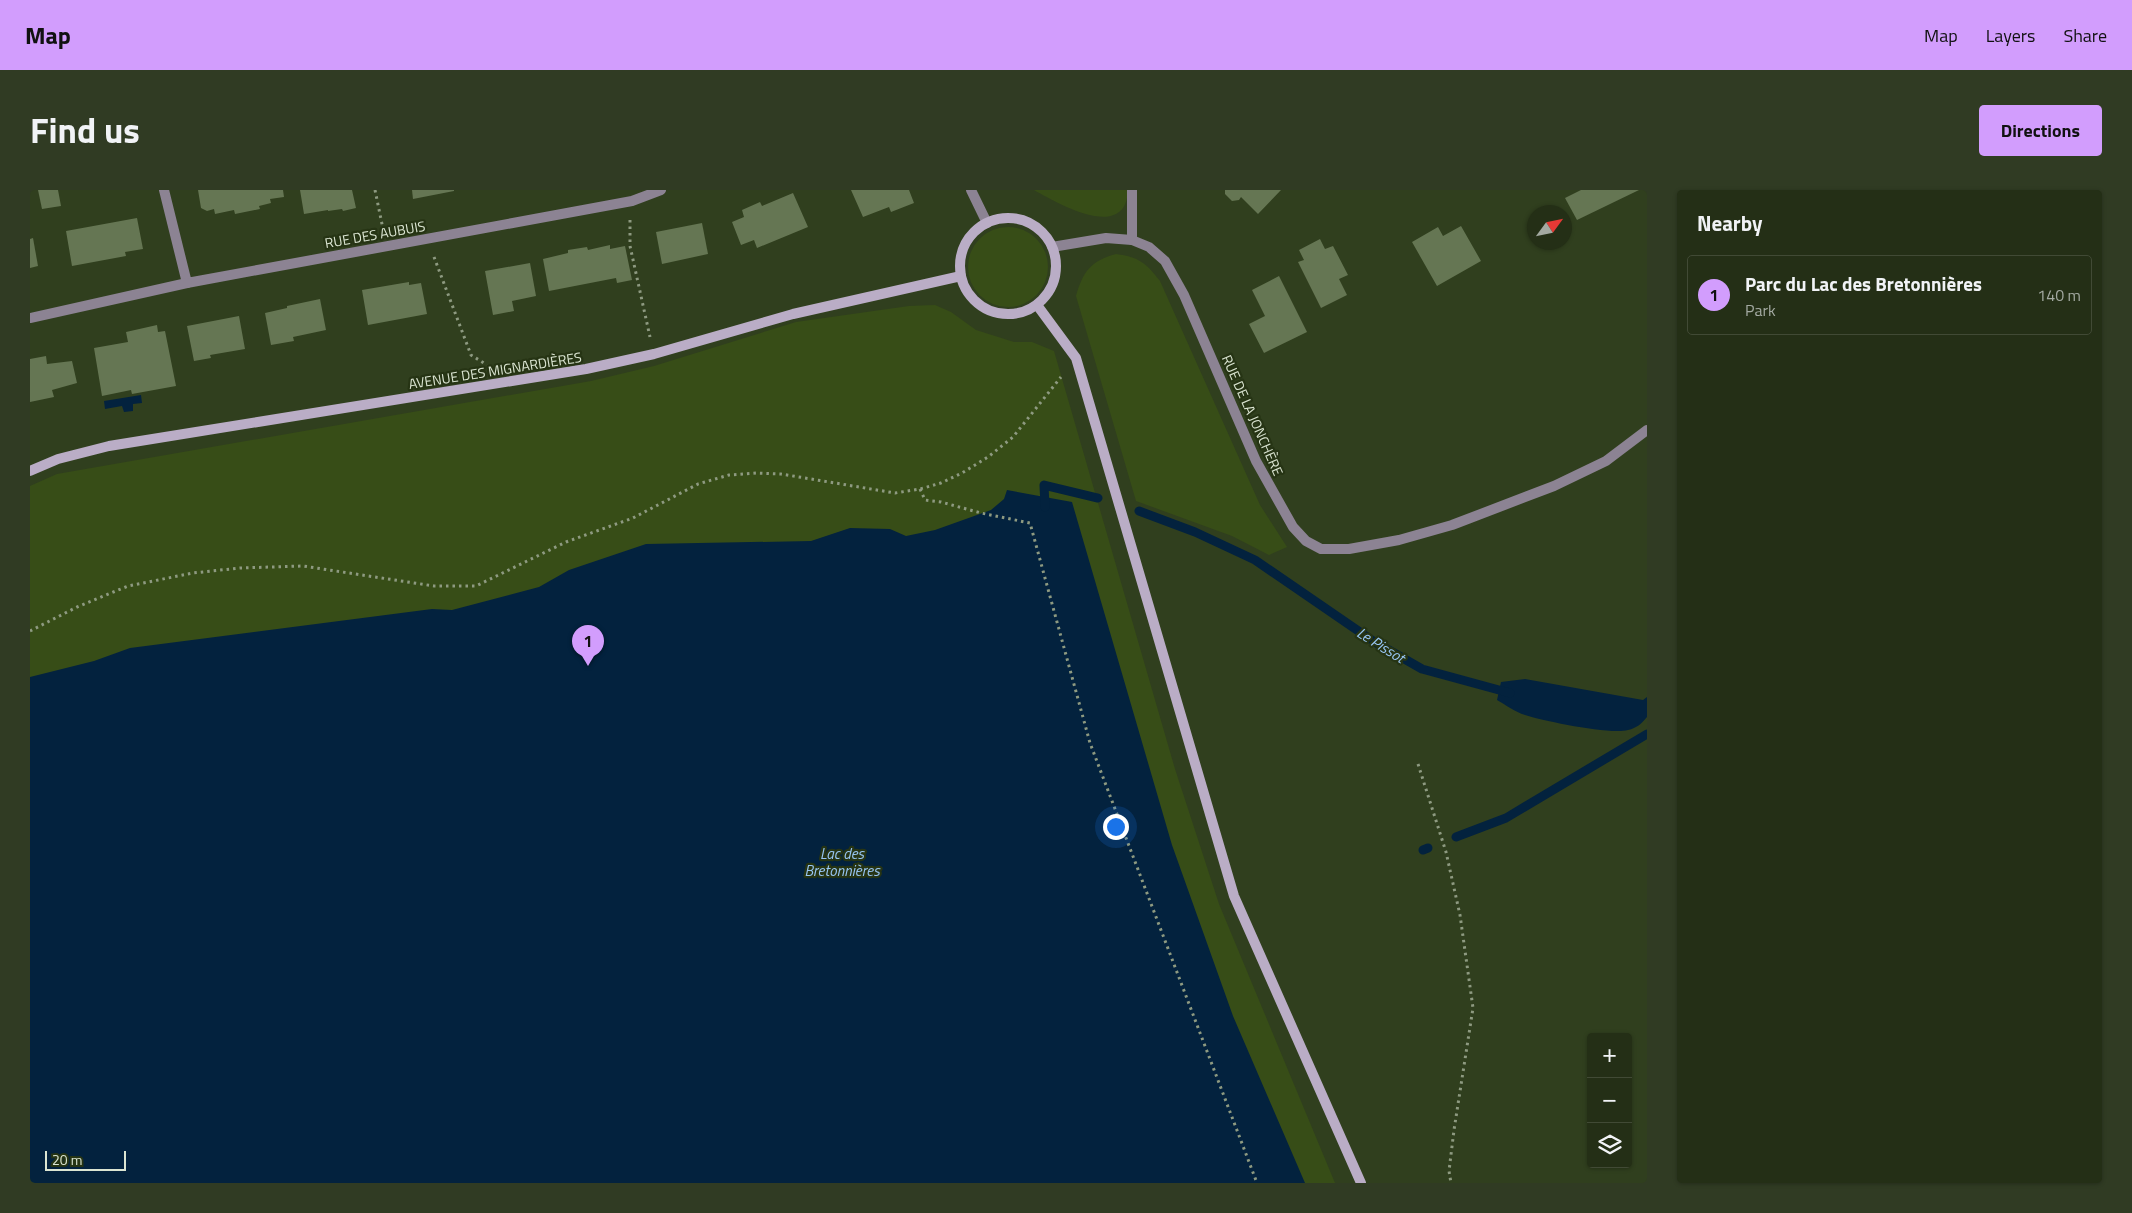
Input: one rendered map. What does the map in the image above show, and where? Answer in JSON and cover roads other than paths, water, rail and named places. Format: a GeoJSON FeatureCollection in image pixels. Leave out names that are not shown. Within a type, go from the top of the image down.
{"type":"FeatureCollection","features":[{"type":"Feature","properties":{"kind":"street"},"geometry":{"type":"LineString","coordinates":[[164,190],[187,283]]}},
{"type":"Feature","properties":{"kind":"street","name":"RUE DES AUBUIS"},"geometry":{"type":"LineString","coordinates":[[30,318],[187,283],[632,201],[661,190]]}},
{"type":"Feature","properties":{"kind":"street"},"geometry":{"type":"LineString","coordinates":[[971,190],[987,223]]}},
{"type":"Feature","properties":{"kind":"street"},"geometry":{"type":"LineString","coordinates":[[1132,190],[1132,240]]}},
{"type":"Feature","properties":{"kind":"street"},"geometry":{"type":"LineString","coordinates":[[1002,218],[1017,219],[1027,222],[1042,232],[1052,247],[1056,262],[1053,283],[1037,305],[1025,311],[1012,314],[988,310],[970,296],[961,276],[960,259],[966,243],[980,227],[1002,218]]}},
{"type":"Feature","properties":{"kind":"street","name":"RUE DE LA JONCHÈRE"},"geometry":{"type":"LineString","coordinates":[[1052,247],[1106,238],[1132,240],[1149,247],[1165,261],[1175,277],[1226,388],[1256,461],[1293,527],[1306,541],[1321,549],[1349,549],[1399,540],[1452,525],[1554,486],[1606,461],[1647,430]]}},
{"type":"Feature","properties":{"kind":"street","name":"AVENUE DES MIGNARDIÈRES"},"geometry":{"type":"LineString","coordinates":[[30,471],[58,459],[109,446],[586,369],[654,354],[793,314],[961,276]]}},
{"type":"Feature","properties":{"kind":"street"},"geometry":{"type":"LineString","coordinates":[[1037,305],[1076,358],[1234,896],[1361,1183]]}},
{"type":"Feature","properties":{"kind":"water"},"geometry":{"type":"Polygon","coordinates":[[[141,395],[142,403],[133,404],[133,411],[124,412],[122,406],[105,409],[104,401],[141,395]]]}},
{"type":"Feature","properties":{"kind":"water","name":"Lac des Bretonnières"},"geometry":{"type":"Polygon","coordinates":[[[1007,490],[1072,502],[1172,845],[1233,1016],[1305,1183],[30,1183],[30,677],[94,661],[130,648],[432,609],[452,610],[539,587],[569,570],[646,544],[811,541],[850,528],[890,529],[906,536],[935,530],[991,510],[1004,499],[1007,490]]]}},
{"type":"Feature","properties":{"kind":"water"},"geometry":{"type":"Polygon","coordinates":[[[1525,679],[1643,700],[1647,697],[1647,717],[1634,728],[1607,731],[1561,724],[1525,715],[1497,700],[1501,682],[1525,679]]]}},
{"type":"Feature","properties":{"kind":"waterway"},"geometry":{"type":"LineString","coordinates":[[1045,507],[1044,485],[1098,498]]}},
{"type":"Feature","properties":{"kind":"waterway","name":"Le Pissot"},"geometry":{"type":"LineString","coordinates":[[1139,511],[1195,532],[1255,560],[1373,641],[1422,669],[1510,693]]}},
{"type":"Feature","properties":{"kind":"waterway","name":"Le Pissot"},"geometry":{"type":"LineString","coordinates":[[1456,837],[1506,818],[1647,734]]}},
{"type":"Feature","properties":{"kind":"waterway","name":"Le Pissot"},"geometry":{"type":"LineString","coordinates":[[1423,850],[1428,848]]}},
{"type":"Feature","properties":{"kind":"place","name":"Parc du Lac des Bretonnières"},"geometry":{"type":"Point","coordinates":[588,666]}}]}
